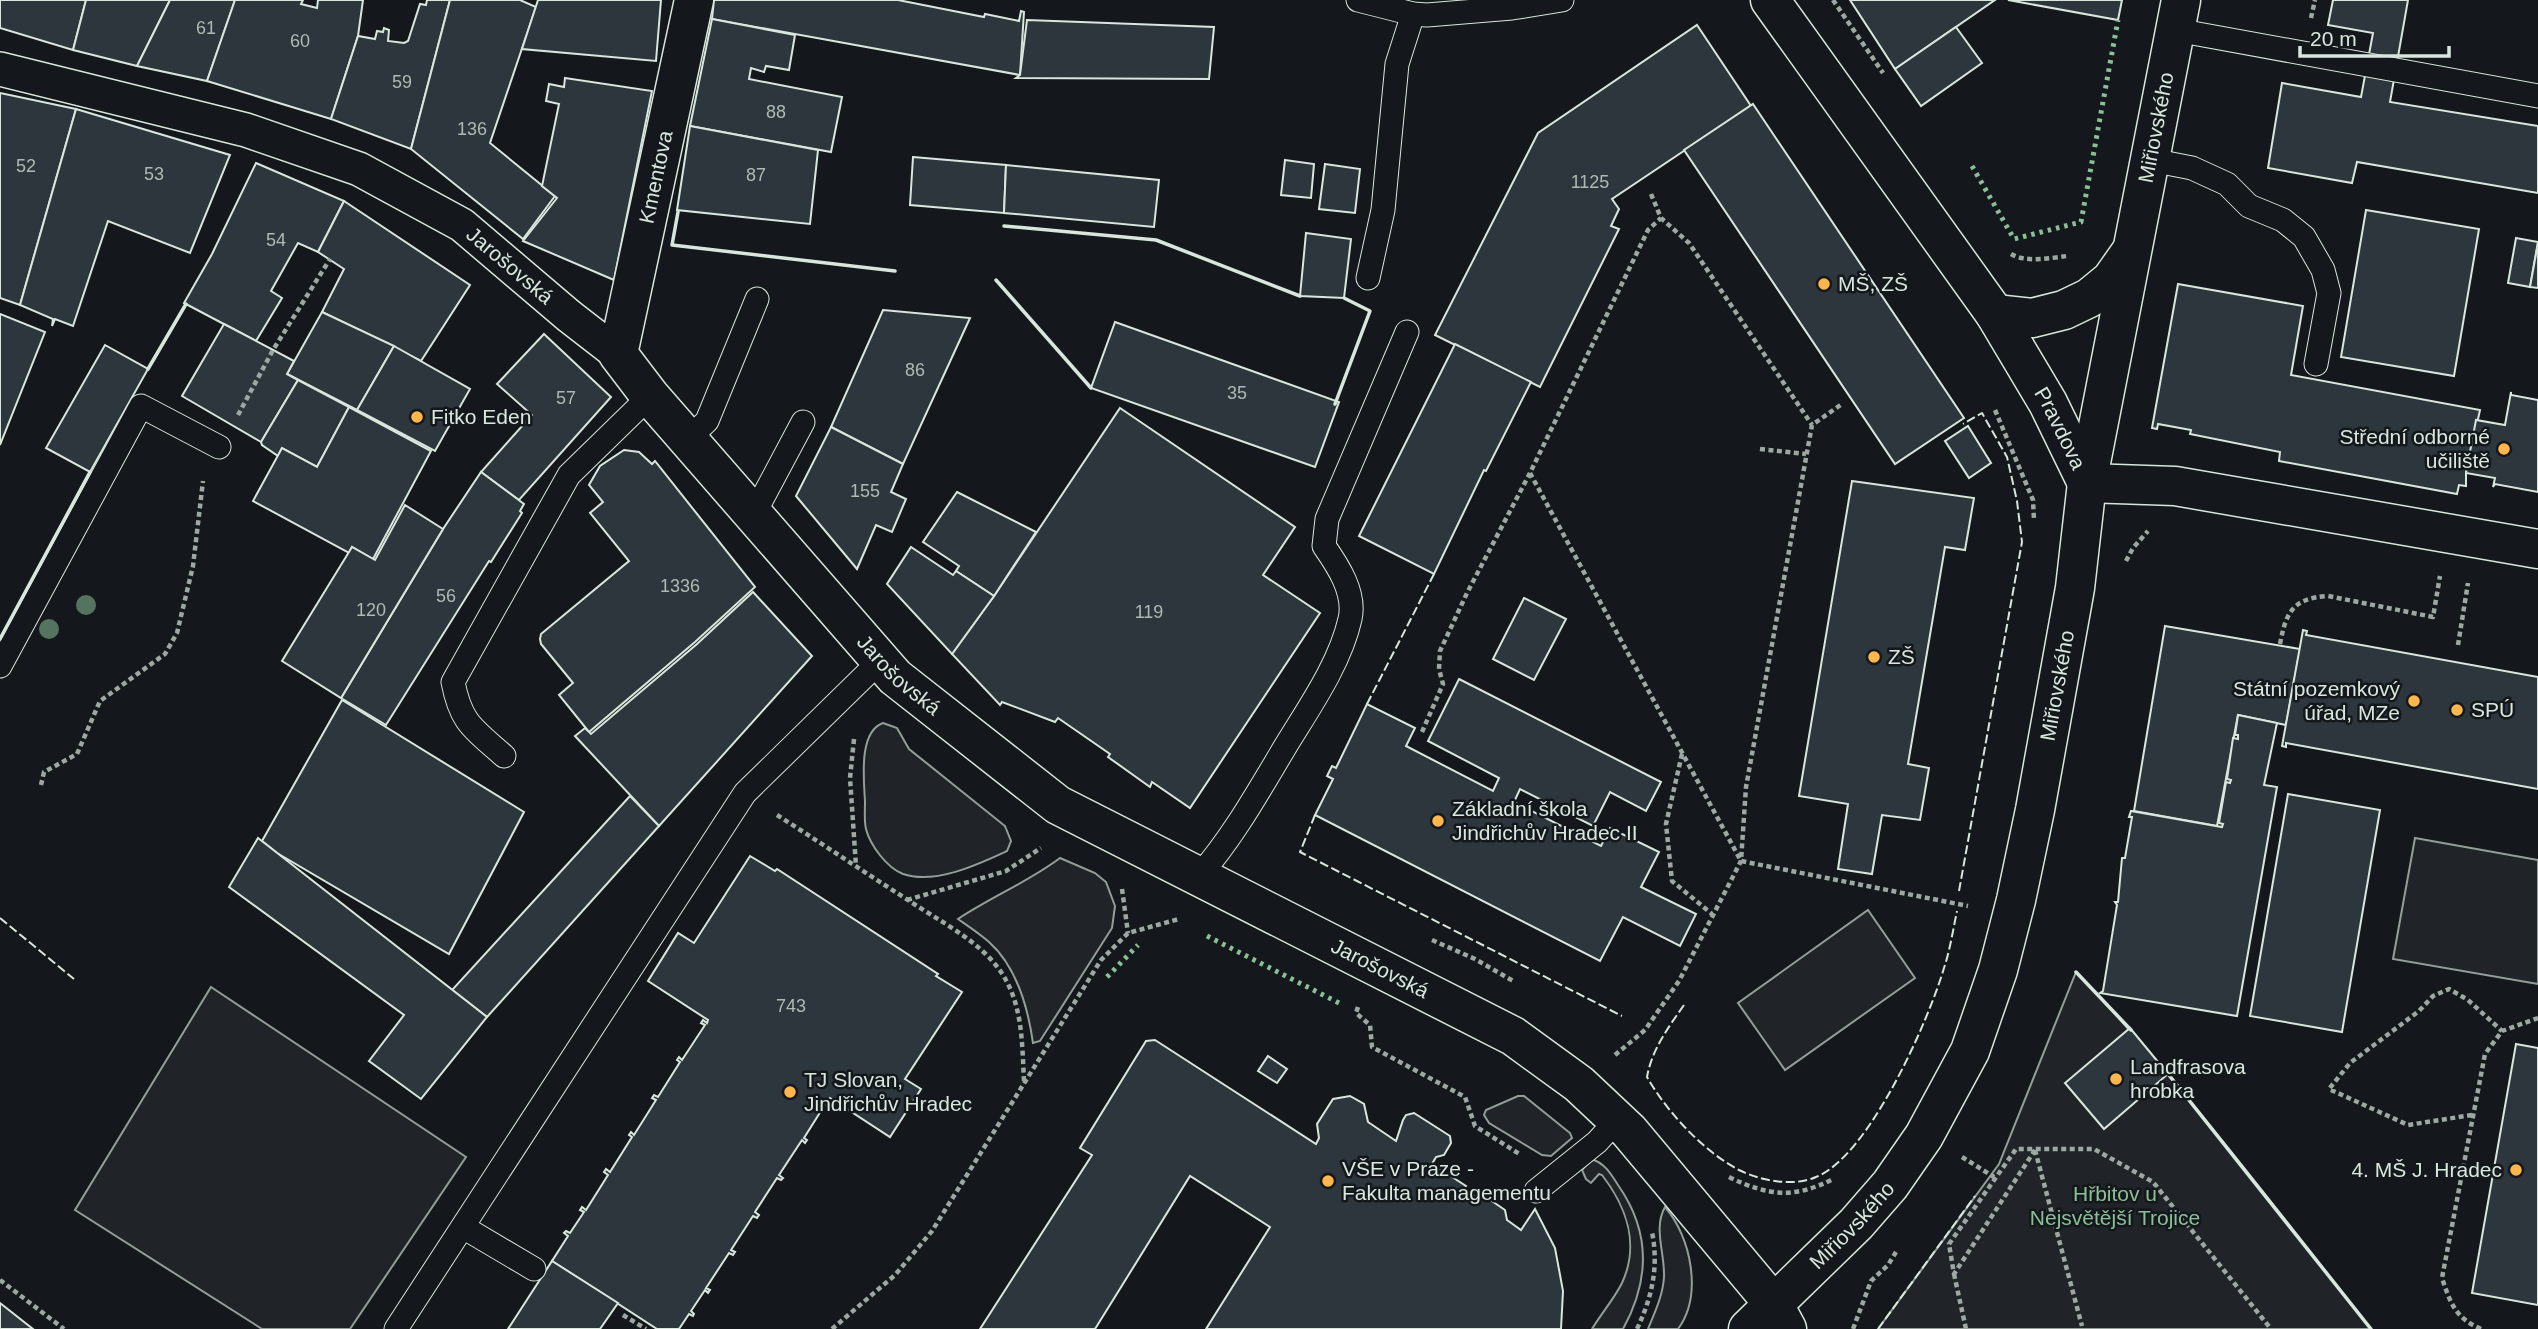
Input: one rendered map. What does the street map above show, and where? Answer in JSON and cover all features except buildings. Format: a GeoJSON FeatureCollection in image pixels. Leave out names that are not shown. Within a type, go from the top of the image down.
{"type":"FeatureCollection","features":[{"type":"Feature","properties":{"kind":"street","name":"Kmentova"},"geometry":{"type":"LineString","coordinates":[[618,354],[694,0]]}},
{"type":"Feature","properties":{"kind":"street","name":"Pravdova"},"geometry":{"type":"LineString","coordinates":[[1770,0],[1996,314],[2048,403],[2087,483],[2175,486],[2538,549]]}},
{"type":"Feature","properties":{"kind":"street","name":"Miřiovského"},"geometry":{"type":"LineString","coordinates":[[1769,1320],[1890,1185],[1924,1136],[1970,1051],[1998,970],[2024,862],[2075,588],[2087,483],[2179,15]]}},
{"type":"Feature","properties":{"kind":"street","name":"Jarošovská"},"geometry":{"type":"LineString","coordinates":[[0,69],[246,130],[359,169],[462,225],[618,354],[650,396],[754,514],[871,670],[895,677],[1058,804],[1513,1036],[1579,1084],[1617,1120],[1672,1181],[1769,1320]]}},
{"type":"Feature","properties":{"kind":"street"},"geometry":{"type":"LineString","coordinates":[[1996,314],[2032,318],[2064,310],[2089,298],[2112,280],[2133,249]]}},
{"type":"Feature","properties":{"kind":"lane"},"geometry":{"type":"LineString","coordinates":[[1358,0],[1408,7],[1511,8],[1562,0]]}},
{"type":"Feature","properties":{"kind":"lane"},"geometry":{"type":"LineString","coordinates":[[1368,278],[1383,210],[1397,64],[1408,7]]}},
{"type":"Feature","properties":{"kind":"lane"},"geometry":{"type":"LineString","coordinates":[[2179,15],[2538,96]]}},
{"type":"Feature","properties":{"kind":"lane"},"geometry":{"type":"LineString","coordinates":[[2151,160],[2192,168],[2227,184],[2249,206],[2283,220],[2305,237],[2323,270],[2329,293],[2316,364]]}},
{"type":"Feature","properties":{"kind":"lane"},"geometry":{"type":"LineString","coordinates":[[688,439],[707,422],[757,299]]}},
{"type":"Feature","properties":{"kind":"lane"},"geometry":{"type":"LineString","coordinates":[[1199,876],[1224,847],[1329,674],[1338,652],[1351,618],[1349,590],[1324,546],[1327,519],[1408,332]]}},
{"type":"Feature","properties":{"kind":"lane"},"geometry":{"type":"LineString","coordinates":[[504,756],[470,725],[457,708],[453,682],[569,475],[650,396]]}},
{"type":"Feature","properties":{"kind":"lane"},"geometry":{"type":"LineString","coordinates":[[0,666],[141,406],[219,447]]}},
{"type":"Feature","properties":{"kind":"lane"},"geometry":{"type":"LineString","coordinates":[[754,514],[803,422]]}},
{"type":"Feature","properties":{"kind":"lane"},"geometry":{"type":"LineString","coordinates":[[396,1329],[744,793],[871,670]]}},
{"type":"Feature","properties":{"kind":"lane"},"geometry":{"type":"LineString","coordinates":[[1536,1191],[1597,1142],[1617,1120]]}},
{"type":"Feature","properties":{"kind":"lane"},"geometry":{"type":"LineString","coordinates":[[463,1227],[534,1269]]}},
{"type":"Feature","properties":{"kind":"path"},"geometry":{"type":"LineString","coordinates":[[1651,194],[1661,218],[1689,243],[1812,425]]}},
{"type":"Feature","properties":{"kind":"path"},"geometry":{"type":"LineString","coordinates":[[1422,732],[1443,684],[1439,668],[1440,651],[1648,230],[1661,218]]}},
{"type":"Feature","properties":{"kind":"path"},"geometry":{"type":"LineString","coordinates":[[2014,256],[2031,259],[2053,258],[2067,256],[2076,250]]}},
{"type":"Feature","properties":{"kind":"path"},"geometry":{"type":"LineString","coordinates":[[41,785],[44,772],[78,754],[100,701],[165,654],[177,633],[193,566],[203,476],[273,350],[330,259]]}},
{"type":"Feature","properties":{"kind":"path"},"geometry":{"type":"LineString","coordinates":[[1615,1055],[1645,1030],[1679,981],[1741,861],[1746,787],[1812,425],[1842,404]]}},
{"type":"Feature","properties":{"kind":"path"},"geometry":{"type":"LineString","coordinates":[[1994,407],[2032,500],[2034,522]]}},
{"type":"Feature","properties":{"kind":"path"},"geometry":{"type":"LineString","coordinates":[[1760,449],[1806,454]]}},
{"type":"Feature","properties":{"kind":"path"},"geometry":{"type":"LineString","coordinates":[[1530,473],[1741,861]]}},
{"type":"Feature","properties":{"kind":"path"},"geometry":{"type":"LineString","coordinates":[[2124,565],[2145,533],[2157,526]]}},
{"type":"Feature","properties":{"kind":"path"},"geometry":{"type":"LineString","coordinates":[[2280,644],[2285,617],[2297,604],[2311,597],[2328,596],[2433,617],[2440,576]]}},
{"type":"Feature","properties":{"kind":"path"},"geometry":{"type":"LineString","coordinates":[[2458,645],[2467,583],[2479,585]]}},
{"type":"Feature","properties":{"kind":"path"},"geometry":{"type":"LineString","coordinates":[[856,866],[850,778],[871,670]]}},
{"type":"Feature","properties":{"kind":"path"},"geometry":{"type":"LineString","coordinates":[[1682,753],[1666,824],[1672,881],[1712,914]]}},
{"type":"Feature","properties":{"kind":"path"},"geometry":{"type":"LineString","coordinates":[[744,793],[955,930],[984,954],[1001,972],[1020,1020],[1024,1082]]}},
{"type":"Feature","properties":{"kind":"path"},"geometry":{"type":"LineString","coordinates":[[907,900],[1006,871],[1044,846]]}},
{"type":"Feature","properties":{"kind":"path"},"geometry":{"type":"LineString","coordinates":[[1741,861],[1972,907]]}},
{"type":"Feature","properties":{"kind":"path"},"geometry":{"type":"LineString","coordinates":[[1121,883],[1128,933]]}},
{"type":"Feature","properties":{"kind":"path"},"geometry":{"type":"LineString","coordinates":[[832,1329],[895,1275],[932,1230],[1101,960],[1128,933],[1188,916]]}},
{"type":"Feature","properties":{"kind":"path"},"geometry":{"type":"LineString","coordinates":[[2472,1115],[2408,1125],[2329,1089],[2350,1063],[2419,1011],[2433,996],[2449,989],[2468,1000],[2502,1031]]}},
{"type":"Feature","properties":{"kind":"path"},"geometry":{"type":"LineString","coordinates":[[1360,1003],[1356,1013],[1370,1026],[1372,1046],[1465,1097],[1475,1126],[1556,1176]]}},
{"type":"Feature","properties":{"kind":"path"},"geometry":{"type":"LineString","coordinates":[[2481,1329],[2471,1325],[2451,1307],[2442,1278],[2485,1054],[2502,1031],[2538,1017]]}},
{"type":"Feature","properties":{"kind":"path"},"geometry":{"type":"LineString","coordinates":[[1966,1329],[1948,1244],[1994,1178],[2016,1149],[2094,1149],[2153,1182],[2271,1329]]}},
{"type":"Feature","properties":{"kind":"path"},"geometry":{"type":"LineString","coordinates":[[1954,1274],[2035,1150]]}},
{"type":"Feature","properties":{"kind":"path"},"geometry":{"type":"LineString","coordinates":[[2035,1150],[2082,1326]]}},
{"type":"Feature","properties":{"kind":"path"},"geometry":{"type":"LineString","coordinates":[[1958,1155],[1994,1178]]}},
{"type":"Feature","properties":{"kind":"path"},"geometry":{"type":"LineString","coordinates":[[1637,1329],[1650,1300],[1656,1267],[1651,1226]]}},
{"type":"Feature","properties":{"kind":"path"},"geometry":{"type":"LineString","coordinates":[[1853,1329],[1871,1281],[1888,1265]]}},
{"type":"Feature","properties":{"kind":"path"},"geometry":{"type":"LineString","coordinates":[[0,1280],[64,1329]]}},
{"type":"Feature","properties":{"kind":"path"},"geometry":{"type":"LineString","coordinates":[[623,1315],[646,1329]]}},
{"type":"Feature","properties":{"kind":"green space"},"geometry":{"type":"Polygon","coordinates":[[[883,723],[897,728],[909,749],[1005,826],[1011,841],[1007,851],[957,872],[929,877],[903,874],[885,861],[875,849],[866,829],[864,770],[866,746],[870,736],[875,728],[883,723]]]}},
{"type":"Feature","properties":{"kind":"green space"},"geometry":{"type":"Polygon","coordinates":[[[2415,838],[2538,860],[2538,984],[2393,959],[2415,838]]]}},
{"type":"Feature","properties":{"kind":"green space"},"geometry":{"type":"Polygon","coordinates":[[[1060,858],[1095,873],[1106,882],[1115,906],[1112,928],[1040,1041],[1033,1043],[1020,989],[1007,963],[989,942],[958,919],[1060,858]]]}},
{"type":"Feature","properties":{"kind":"green space"},"geometry":{"type":"Polygon","coordinates":[[[1868,910],[1915,978],[1785,1070],[1738,1003],[1868,910]]]}},
{"type":"Feature","properties":{"kind":"green space","name":"Hřbitov u Nejsvětější Trojice"},"geometry":{"type":"Polygon","coordinates":[[[2076,972],[2191,1102],[2371,1329],[1878,1329],[1999,1164],[2076,972]]]}},
{"type":"Feature","properties":{"kind":"green space"},"geometry":{"type":"Polygon","coordinates":[[[211,987],[466,1157],[350,1329],[262,1329],[75,1210],[211,987]]]}},
{"type":"Feature","properties":{"kind":"green space"},"geometry":{"type":"Polygon","coordinates":[[[1524,1096],[1570,1133],[1572,1138],[1551,1156],[1542,1155],[1489,1123],[1484,1115],[1486,1110],[1524,1096]]]}},
{"type":"Feature","properties":{"kind":"green space"},"geometry":{"type":"Polygon","coordinates":[[[1591,1159],[1604,1166],[1629,1203],[1641,1238],[1642,1274],[1632,1311],[1623,1329],[1592,1329],[1622,1283],[1630,1254],[1630,1240],[1618,1199],[1602,1175],[1599,1174],[1591,1183],[1586,1179],[1582,1170],[1591,1159]]]}},
{"type":"Feature","properties":{"kind":"green space"},"geometry":{"type":"Polygon","coordinates":[[[1665,1207],[1682,1234],[1687,1250],[1691,1266],[1690,1300],[1678,1329],[1648,1329],[1663,1284],[1660,1223],[1665,1207]]]}},
{"type":"Feature","properties":{"kind":"hedge"},"geometry":{"type":"LineString","coordinates":[[1972,166],[2014,239],[2081,222],[2118,20]]}},
{"type":"Feature","properties":{"kind":"hedge"},"geometry":{"type":"LineString","coordinates":[[1207,936],[1343,1005]]}},
{"type":"Feature","properties":{"kind":"hedge"},"geometry":{"type":"LineString","coordinates":[[1107,977],[1138,945]]}},
{"type":"Feature","properties":{"kind":"fence"},"geometry":{"type":"LineString","coordinates":[[1959,891],[2022,542],[2017,501],[2007,457],[1982,413],[1963,424]]}},
{"type":"Feature","properties":{"kind":"fence"},"geometry":{"type":"LineString","coordinates":[[1367,704],[1434,574]]}},
{"type":"Feature","properties":{"kind":"fence"},"geometry":{"type":"LineString","coordinates":[[1315,815],[1300,852],[1622,1016]]}},
{"type":"Feature","properties":{"kind":"fence"},"geometry":{"type":"LineString","coordinates":[[1684,1005],[1661,1039],[1647,1077],[1675,1117],[1712,1152],[1739,1170],[1757,1177],[1788,1182],[1816,1177],[1836,1164],[1856,1143],[1894,1085],[1936,992],[1957,911]]}},
{"type":"Feature","properties":{"kind":"fence"},"geometry":{"type":"LineString","coordinates":[[0,918],[74,979]]}},
{"type":"Feature","properties":{"kind":"fence"},"geometry":{"type":"LineString","coordinates":[[1878,1329],[1975,1196]]}},
{"type":"Feature","properties":{"kind":"wall"},"geometry":{"type":"LineString","coordinates":[[678,212],[672,245],[895,271]]}},
{"type":"Feature","properties":{"kind":"wall"},"geometry":{"type":"LineString","coordinates":[[1004,226],[1156,240],[1300,296]]}},
{"type":"Feature","properties":{"kind":"wall"},"geometry":{"type":"LineString","coordinates":[[996,280],[1091,388]]}},
{"type":"Feature","properties":{"kind":"wall"},"geometry":{"type":"LineString","coordinates":[[1335,404],[1370,311],[1344,298]]}},
{"type":"Feature","properties":{"kind":"wall"},"geometry":{"type":"LineString","coordinates":[[148,369],[186,304]]}},
{"type":"Feature","properties":{"kind":"wall"},"geometry":{"type":"LineString","coordinates":[[0,639],[90,472]]}},
{"type":"Feature","properties":{"kind":"wall"},"geometry":{"type":"LineString","coordinates":[[2076,972],[2131,1030]]}},
{"type":"Feature","properties":{"kind":"wall"},"geometry":{"type":"LineString","coordinates":[[2165,1070],[2371,1329]]}},
{"type":"Feature","properties":{"kind":"place","name":"MŠ, ZŠ"},"geometry":{"type":"Point","coordinates":[1824,284]}},
{"type":"Feature","properties":{"kind":"place","name":"Fitko Eden"},"geometry":{"type":"Point","coordinates":[417,417]}},
{"type":"Feature","properties":{"kind":"place","name":"Střední odborné učiliště"},"geometry":{"type":"Point","coordinates":[2504,449]}},
{"type":"Feature","properties":{"kind":"place","name":"ZŠ"},"geometry":{"type":"Point","coordinates":[1874,657]}},
{"type":"Feature","properties":{"kind":"place","name":"Státní pozemkový úřad, MZe"},"geometry":{"type":"Point","coordinates":[2414,701]}},
{"type":"Feature","properties":{"kind":"place","name":"SPÚ"},"geometry":{"type":"Point","coordinates":[2457,710]}},
{"type":"Feature","properties":{"kind":"place","name":"Základní škola Jindřichův Hradec II"},"geometry":{"type":"Point","coordinates":[1438,821]}},
{"type":"Feature","properties":{"kind":"place","name":"Landfrasova hrobka"},"geometry":{"type":"Point","coordinates":[2116,1079]}},
{"type":"Feature","properties":{"kind":"place","name":"TJ Slovan, Jindřichův Hradec"},"geometry":{"type":"Point","coordinates":[790,1092]}},
{"type":"Feature","properties":{"kind":"place","name":"4. MŠ J. Hradec"},"geometry":{"type":"Point","coordinates":[2516,1170]}},
{"type":"Feature","properties":{"kind":"place","name":"VŠE v Praze - Fakulta managementu"},"geometry":{"type":"Point","coordinates":[1328,1181]}}]}
